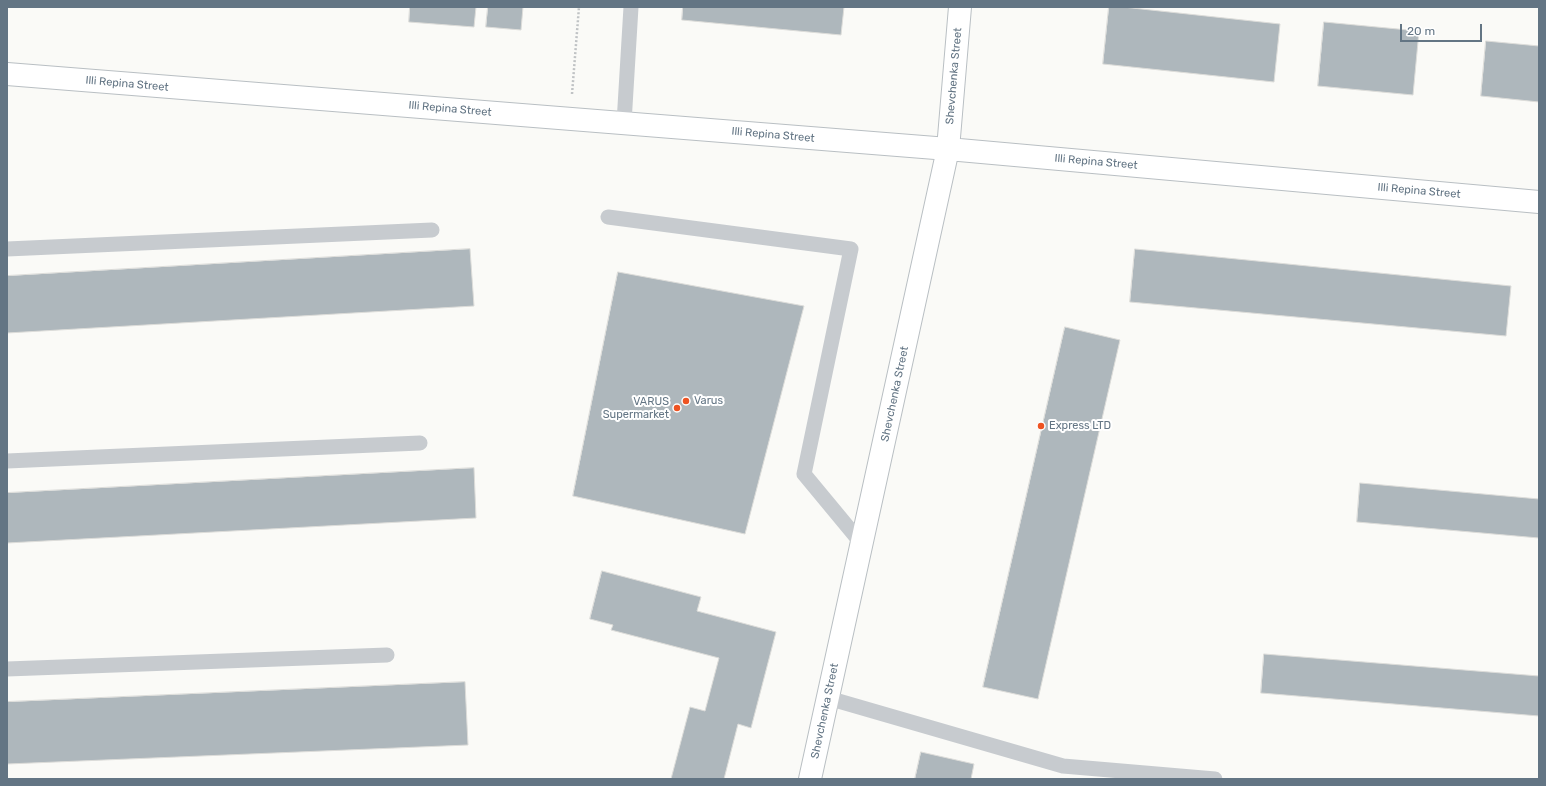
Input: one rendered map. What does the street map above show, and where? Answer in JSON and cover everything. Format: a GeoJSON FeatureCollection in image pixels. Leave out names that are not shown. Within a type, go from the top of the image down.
{"type":"FeatureCollection","features":[{"type":"Feature","properties":{"kind":"street","name":"Shevchenka Street"},"geometry":{"type":"LineString","coordinates":[[810,779],[948,149],[960,7]]}},
{"type":"Feature","properties":{"kind":"street","name":"Illi Repina Street"},"geometry":{"type":"LineString","coordinates":[[7,74],[948,149],[1539,202]]}},
{"type":"Feature","properties":{"kind":"lane"},"geometry":{"type":"LineString","coordinates":[[624,123],[631,7]]}},
{"type":"Feature","properties":{"kind":"lane"},"geometry":{"type":"LineString","coordinates":[[608,217],[851,249],[804,474],[862,544]]}},
{"type":"Feature","properties":{"kind":"lane"},"geometry":{"type":"LineString","coordinates":[[7,250],[432,230]]}},
{"type":"Feature","properties":{"kind":"lane"},"geometry":{"type":"LineString","coordinates":[[7,461],[420,443]]}},
{"type":"Feature","properties":{"kind":"lane"},"geometry":{"type":"LineString","coordinates":[[7,669],[387,655]]}},
{"type":"Feature","properties":{"kind":"lane"},"geometry":{"type":"LineString","coordinates":[[828,698],[1063,766],[1215,779]]}},
{"type":"Feature","properties":{"kind":"path"},"geometry":{"type":"LineString","coordinates":[[570,119],[579,7]]}},
{"type":"Feature","properties":{"kind":"building"},"geometry":{"type":"Polygon","coordinates":[[[410,7],[476,7],[474,27],[409,22],[410,7]]]}},
{"type":"Feature","properties":{"kind":"building"},"geometry":{"type":"Polygon","coordinates":[[[488,7],[523,7],[521,30],[486,27],[488,7]]]}},
{"type":"Feature","properties":{"kind":"building"},"geometry":{"type":"Polygon","coordinates":[[[683,7],[844,7],[841,35],[682,20],[683,7]]]}},
{"type":"Feature","properties":{"kind":"building"},"geometry":{"type":"Polygon","coordinates":[[[1109,7],[1123,7],[1280,24],[1274,82],[1103,64],[1109,7]]]}},
{"type":"Feature","properties":{"kind":"building"},"geometry":{"type":"Polygon","coordinates":[[[1324,22],[1419,31],[1413,95],[1318,86],[1324,22]]]}},
{"type":"Feature","properties":{"kind":"building"},"geometry":{"type":"Polygon","coordinates":[[[1486,41],[1539,46],[1539,102],[1481,96],[1486,41]]]}},
{"type":"Feature","properties":{"kind":"building"},"geometry":{"type":"Polygon","coordinates":[[[470,249],[474,306],[7,333],[7,276],[470,249]]]}},
{"type":"Feature","properties":{"kind":"building"},"geometry":{"type":"Polygon","coordinates":[[[1135,249],[1511,286],[1506,336],[1130,302],[1135,249]]]}},
{"type":"Feature","properties":{"kind":"building","name":"Varus"},"geometry":{"type":"Polygon","coordinates":[[[618,272],[804,306],[745,534],[573,496],[618,272]]]}},
{"type":"Feature","properties":{"kind":"building"},"geometry":{"type":"Polygon","coordinates":[[[1065,327],[1120,340],[1038,699],[983,687],[1065,327]]]}},
{"type":"Feature","properties":{"kind":"building"},"geometry":{"type":"Polygon","coordinates":[[[474,468],[476,518],[7,543],[7,493],[474,468]]]}},
{"type":"Feature","properties":{"kind":"building"},"geometry":{"type":"Polygon","coordinates":[[[1360,483],[1539,499],[1539,538],[1357,522],[1360,483]]]}},
{"type":"Feature","properties":{"kind":"building"},"geometry":{"type":"Polygon","coordinates":[[[602,571],[701,597],[697,611],[776,632],[751,728],[738,724],[724,779],[671,779],[690,707],[705,711],[719,658],[611,630],[613,625],[590,619],[602,571]]]}},
{"type":"Feature","properties":{"kind":"building"},"geometry":{"type":"Polygon","coordinates":[[[1264,654],[1539,676],[1539,716],[1261,693],[1264,654]]]}},
{"type":"Feature","properties":{"kind":"building"},"geometry":{"type":"Polygon","coordinates":[[[465,682],[468,745],[7,764],[7,702],[465,682]]]}},
{"type":"Feature","properties":{"kind":"building"},"geometry":{"type":"Polygon","coordinates":[[[921,752],[974,764],[971,779],[915,779],[921,752]]]}},
{"type":"Feature","properties":{"kind":"place","name":"Varus"},"geometry":{"type":"Point","coordinates":[686,401]}},
{"type":"Feature","properties":{"kind":"place","name":"VARUS Supermarket"},"geometry":{"type":"Point","coordinates":[677,408]}},
{"type":"Feature","properties":{"kind":"place","name":"Express LTD"},"geometry":{"type":"Point","coordinates":[1041,426]}}]}
